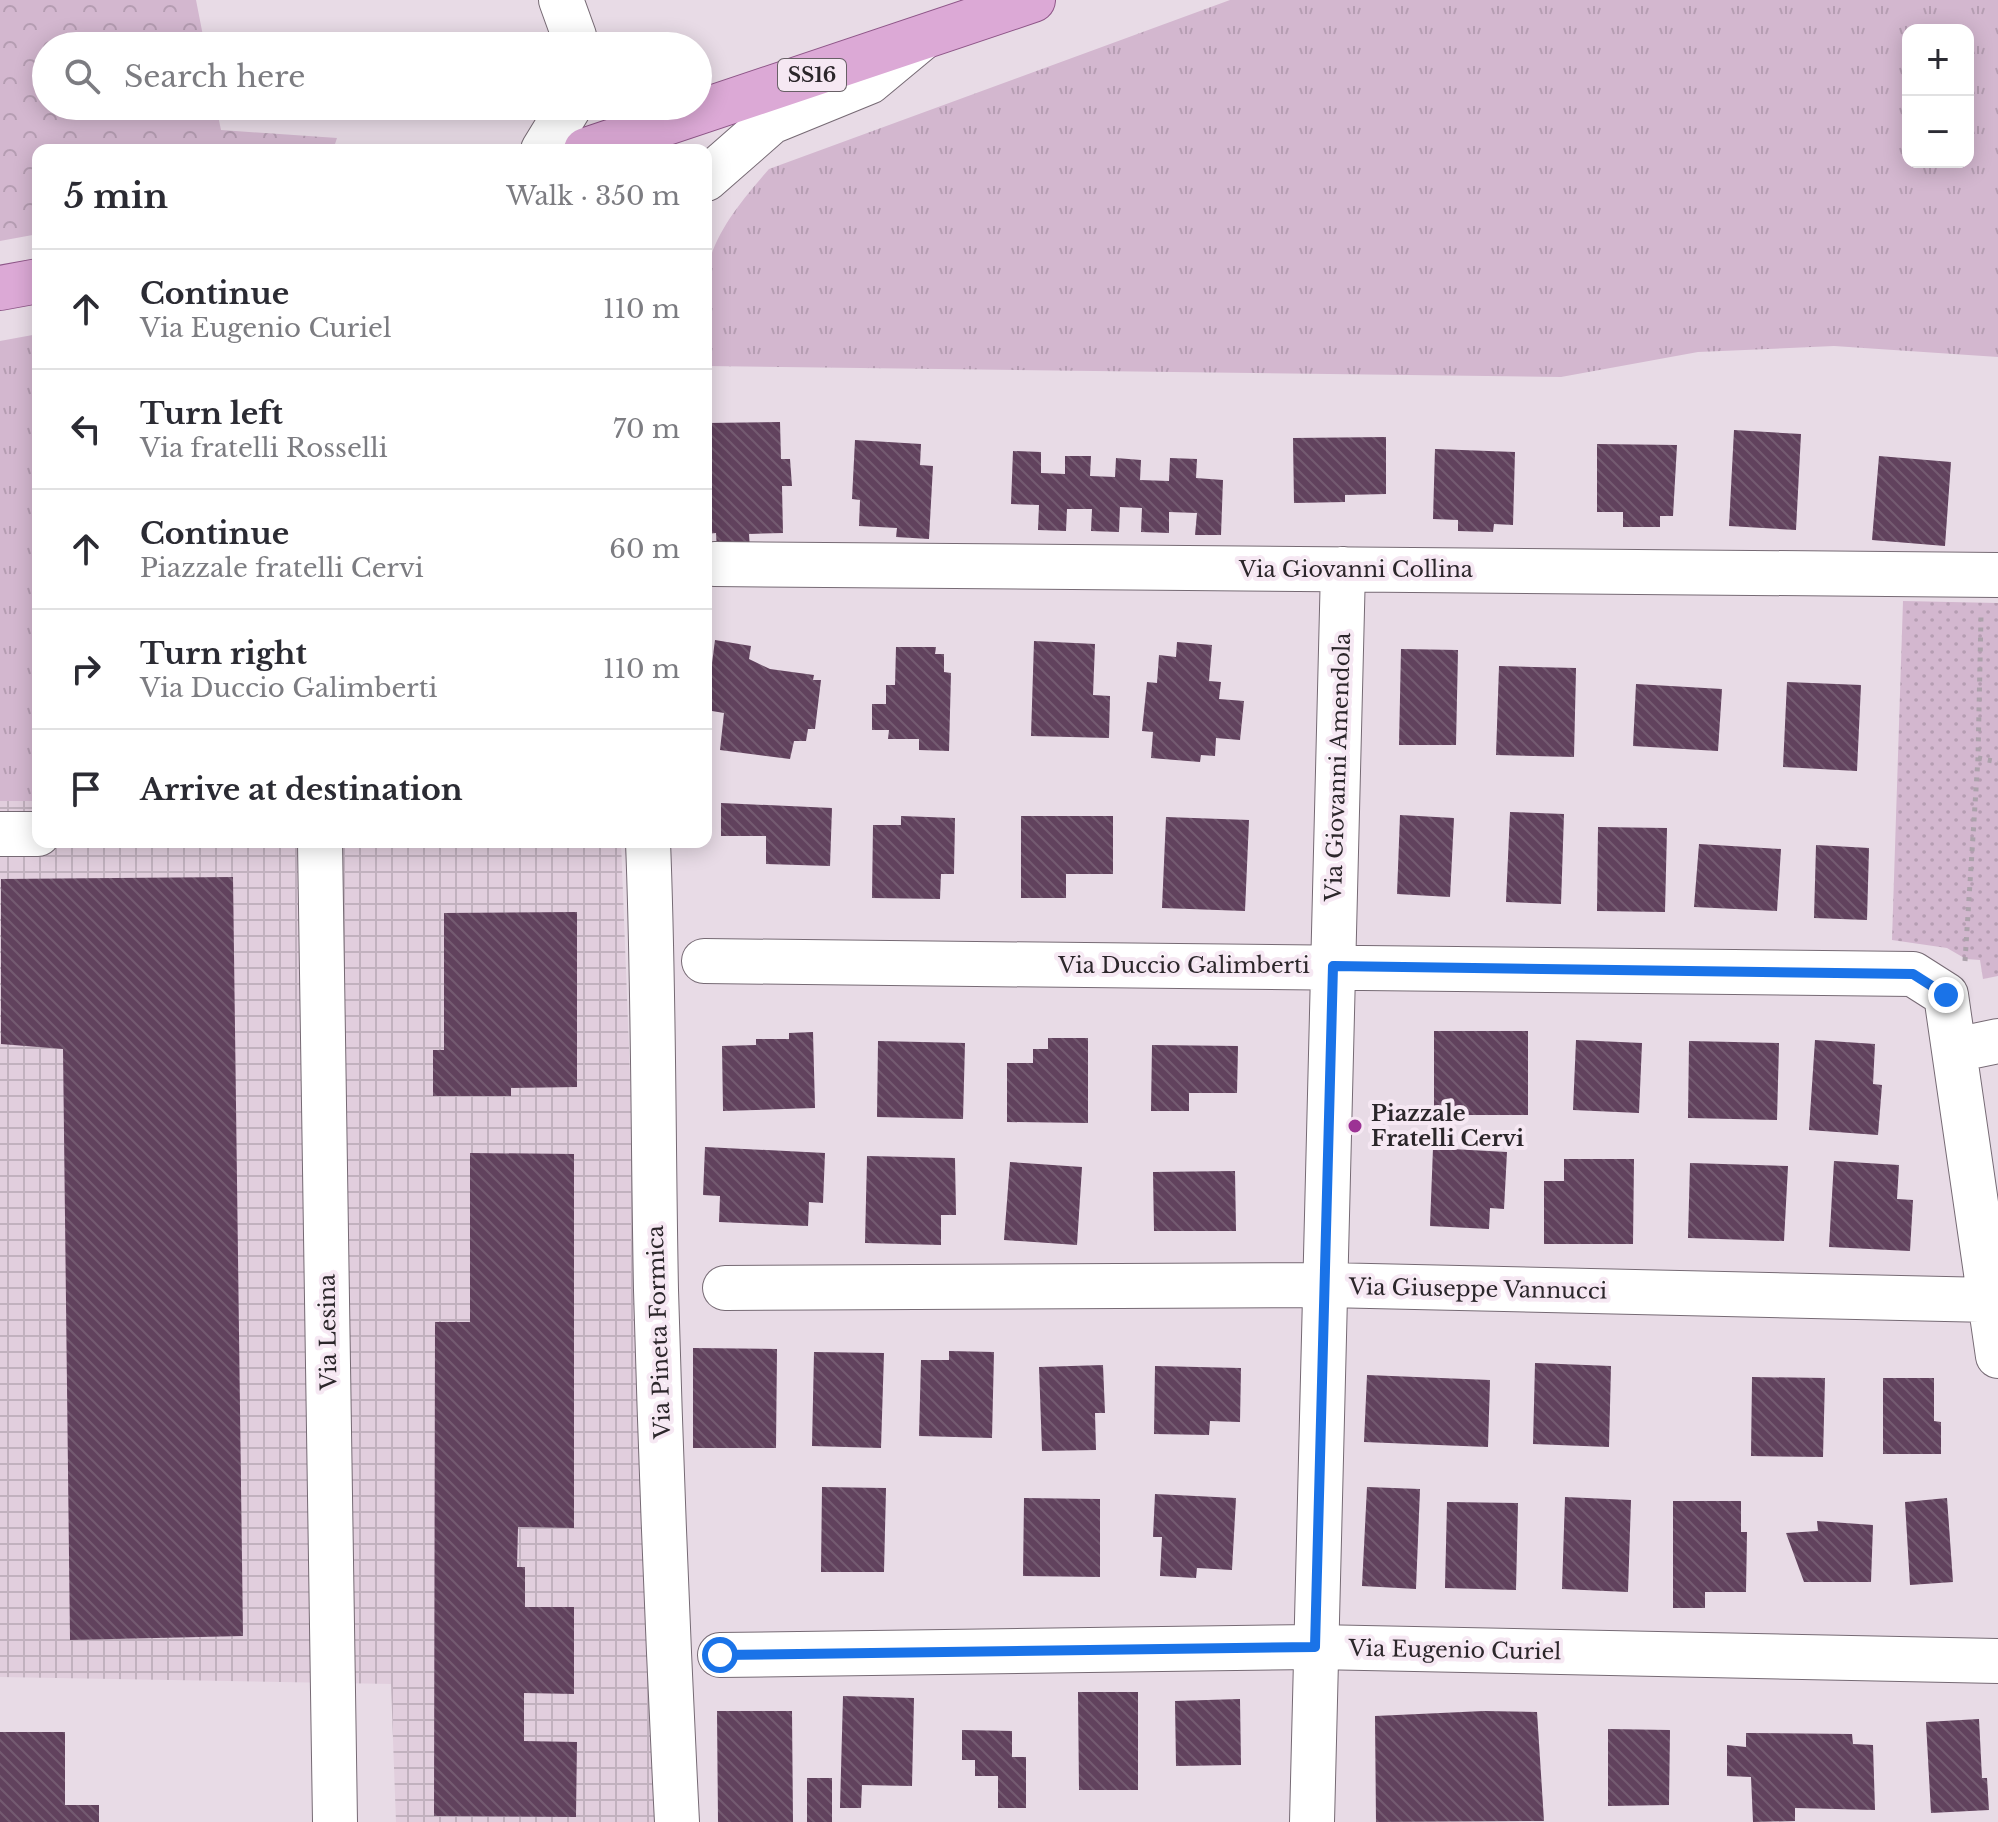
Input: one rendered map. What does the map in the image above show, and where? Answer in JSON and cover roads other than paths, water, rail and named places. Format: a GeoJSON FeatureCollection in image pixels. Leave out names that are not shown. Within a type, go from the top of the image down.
{"type":"FeatureCollection","features":[{"type":"Feature","properties":{"kind":"main road","name":"SS16"},"geometry":{"type":"LineString","coordinates":[[712,103],[1033,0]]}},
{"type":"Feature","properties":{"kind":"main road","name":"SS16"},"geometry":{"type":"LineString","coordinates":[[614,144],[668,120]]}},
{"type":"Feature","properties":{"kind":"main road"},"geometry":{"type":"LineString","coordinates":[[0,288],[32,282]]}},
{"type":"Feature","properties":{"kind":"street"},"geometry":{"type":"LineString","coordinates":[[712,174],[771,122],[869,82],[922,38]]}},
{"type":"Feature","properties":{"kind":"street"},"geometry":{"type":"LineString","coordinates":[[547,144],[561,120]]}},
{"type":"Feature","properties":{"kind":"street","name":"Via Giovanni Collina"},"geometry":{"type":"LineString","coordinates":[[714,564],[1989,575]]}},
{"type":"Feature","properties":{"kind":"street","name":"Via Giovanni Amendola"},"geometry":{"type":"LineString","coordinates":[[1333,966],[1343,569]]}},
{"type":"Feature","properties":{"kind":"street"},"geometry":{"type":"LineString","coordinates":[[0,834],[32,834]]}},
{"type":"Feature","properties":{"kind":"street","name":"Via Lesina"},"geometry":{"type":"LineString","coordinates":[[320,848],[335,1822]]}},
{"type":"Feature","properties":{"kind":"street","name":"Via Pineta Formica"},"geometry":{"type":"LineString","coordinates":[[648,848],[653,962],[657,1305],[677,1822]]}},
{"type":"Feature","properties":{"kind":"street","name":"Via Duccio Galimberti"},"geometry":{"type":"LineString","coordinates":[[704,961],[1913,974],[1946,995],[1955,1050]]}},
{"type":"Feature","properties":{"kind":"street"},"geometry":{"type":"LineString","coordinates":[[1312,1822],[1333,966]]}},
{"type":"Feature","properties":{"kind":"street"},"geometry":{"type":"LineString","coordinates":[[1998,1041],[1955,1050],[1998,1356]]}},
{"type":"Feature","properties":{"kind":"street","name":"Via Giuseppe Vannucci"},"geometry":{"type":"LineString","coordinates":[[725,1288],[1326,1285],[1990,1300]]}},
{"type":"Feature","properties":{"kind":"street","name":"Via Eugenio Curiel"},"geometry":{"type":"LineString","coordinates":[[720,1655],[1315,1647],[1998,1661]]}},
{"type":"Feature","properties":{"kind":"place","name":"Piazzale Fratelli Cervi"},"geometry":{"type":"Point","coordinates":[1355,1126]}}]}
